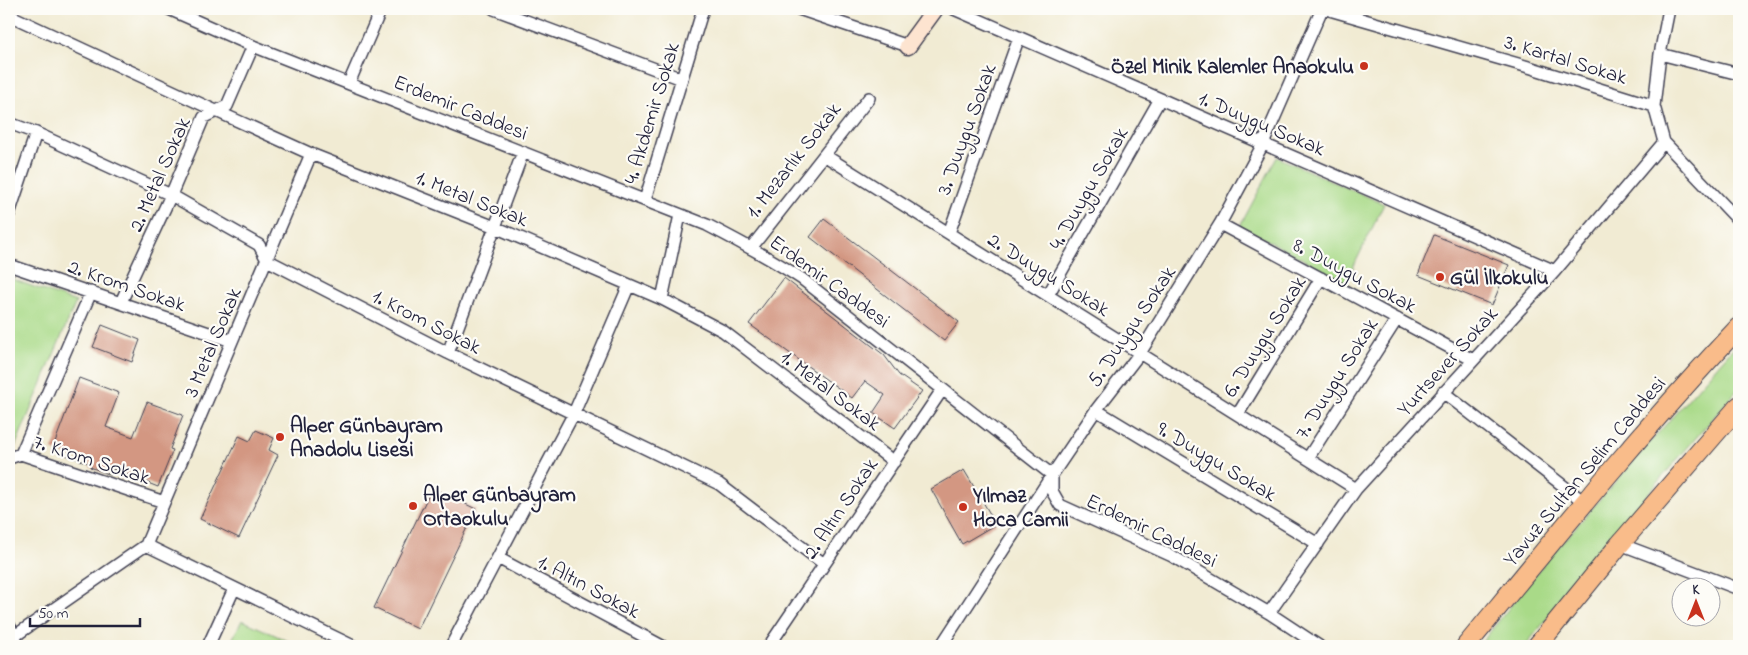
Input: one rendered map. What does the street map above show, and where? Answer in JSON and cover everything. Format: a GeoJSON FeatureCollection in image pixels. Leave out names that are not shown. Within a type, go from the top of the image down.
{"type":"FeatureCollection","features":[{"type":"Feature","properties":{"kind":"main road","name":"Yavuz Sultan Selim Caddesi"},"geometry":{"type":"LineString","coordinates":[[1466,646],[1584,502],[1739,327]]}},
{"type":"Feature","properties":{"kind":"main road"},"geometry":{"type":"LineString","coordinates":[[1537,646],[1620,544],[1739,406]]}},
{"type":"Feature","properties":{"kind":"street","name":"Erdemir Caddesi"},"geometry":{"type":"LineString","coordinates":[[170,9],[193,14],[253,46],[680,214],[751,248],[802,279],[1052,475],[1052,491],[1060,506],[1172,556],[1269,613],[1319,646]]}},
{"type":"Feature","properties":{"kind":"street"},"geometry":{"type":"LineString","coordinates":[[349,83],[381,9]]}},
{"type":"Feature","properties":{"kind":"street"},"geometry":{"type":"LineString","coordinates":[[494,9],[682,79]]}},
{"type":"Feature","properties":{"kind":"street","name":"4. Akdemir Sokak"},"geometry":{"type":"LineString","coordinates":[[645,200],[703,9]]}},
{"type":"Feature","properties":{"kind":"street"},"geometry":{"type":"LineString","coordinates":[[799,9],[908,46],[935,9]]}},
{"type":"Feature","properties":{"kind":"street","name":"1. Duygu Sokak"},"geometry":{"type":"LineString","coordinates":[[954,9],[1555,271]]}},
{"type":"Feature","properties":{"kind":"street","name":"5. Duygu Sokak"},"geometry":{"type":"LineString","coordinates":[[941,646],[1096,410],[1140,353],[1220,224],[1263,144],[1322,9]]}},
{"type":"Feature","properties":{"kind":"street","name":"3. Kartal Sokak"},"geometry":{"type":"LineString","coordinates":[[1326,9],[1532,68],[1654,106]]}},
{"type":"Feature","properties":{"kind":"street"},"geometry":{"type":"LineString","coordinates":[[1669,9],[1660,54],[1654,106],[1664,142],[1739,221]]}},
{"type":"Feature","properties":{"kind":"street","name":"1. Metal Sokak"},"geometry":{"type":"LineString","coordinates":[[9,15],[311,154],[495,227],[662,299],[723,331],[894,462]]}},
{"type":"Feature","properties":{"kind":"street","name":"3. Duygu Sokak"},"geometry":{"type":"LineString","coordinates":[[949,233],[1019,37]]}},
{"type":"Feature","properties":{"kind":"street","name":"2. Metal Sokak"},"geometry":{"type":"LineString","coordinates":[[121,302],[204,117],[227,106],[253,46]]}},
{"type":"Feature","properties":{"kind":"street"},"geometry":{"type":"LineString","coordinates":[[1660,54],[1739,74]]}},
{"type":"Feature","properties":{"kind":"street","name":"1. Mezarlık Sokak"},"geometry":{"type":"LineString","coordinates":[[751,248],[869,98]]}},
{"type":"Feature","properties":{"kind":"street","name":"4. Duygu Sokak"},"geometry":{"type":"LineString","coordinates":[[1048,296],[1160,99]]}},
{"type":"Feature","properties":{"kind":"street","name":"1. Krom Sokak"},"geometry":{"type":"LineString","coordinates":[[9,123],[36,133],[171,194],[259,245],[267,260],[448,353],[719,484],[824,564]]}},
{"type":"Feature","properties":{"kind":"street"},"geometry":{"type":"LineString","coordinates":[[9,214],[36,133]]}},
{"type":"Feature","properties":{"kind":"street","name":"Yurtsever Sokak"},"geometry":{"type":"LineString","coordinates":[[1269,613],[1356,489],[1555,271],[1664,142]]}},
{"type":"Feature","properties":{"kind":"street"},"geometry":{"type":"LineString","coordinates":[[448,353],[523,152]]}},
{"type":"Feature","properties":{"kind":"street","name":"3 Metal Sokak"},"geometry":{"type":"LineString","coordinates":[[146,545],[311,154]]}},
{"type":"Feature","properties":{"kind":"street","name":"2. Duygu Sokak"},"geometry":{"type":"LineString","coordinates":[[824,155],[1356,489]]}},
{"type":"Feature","properties":{"kind":"street"},"geometry":{"type":"LineString","coordinates":[[662,299],[680,214]]}},
{"type":"Feature","properties":{"kind":"street","name":"8. Duygu Sokak"},"geometry":{"type":"LineString","coordinates":[[1220,224],[1473,360]]}},
{"type":"Feature","properties":{"kind":"street","name":"2. Krom Sokak"},"geometry":{"type":"LineString","coordinates":[[9,265],[232,341]]}},
{"type":"Feature","properties":{"kind":"street","name":"6. Duygu Sokak"},"geometry":{"type":"LineString","coordinates":[[1238,414],[1321,278]]}},
{"type":"Feature","properties":{"kind":"street"},"geometry":{"type":"LineString","coordinates":[[451,646],[574,413],[629,285]]}},
{"type":"Feature","properties":{"kind":"street"},"geometry":{"type":"LineString","coordinates":[[21,454],[91,292]]}},
{"type":"Feature","properties":{"kind":"street","name":"7. Duygu Sokak"},"geometry":{"type":"LineString","coordinates":[[1308,458],[1396,319]]}},
{"type":"Feature","properties":{"kind":"street","name":"2. Altın Sokak"},"geometry":{"type":"LineString","coordinates":[[769,646],[942,390]]}},
{"type":"Feature","properties":{"kind":"street"},"geometry":{"type":"LineString","coordinates":[[1443,392],[1584,502]]}},
{"type":"Feature","properties":{"kind":"street","name":"9. Duygu Sokak"},"geometry":{"type":"LineString","coordinates":[[1096,410],[1318,544]]}},
{"type":"Feature","properties":{"kind":"street","name":"7. Krom Sokak"},"geometry":{"type":"LineString","coordinates":[[9,458],[21,454],[164,502]]}},
{"type":"Feature","properties":{"kind":"street"},"geometry":{"type":"LineString","coordinates":[[1620,544],[1739,589]]}},
{"type":"Feature","properties":{"kind":"street"},"geometry":{"type":"LineString","coordinates":[[9,626],[14,641],[146,545],[353,646]]}},
{"type":"Feature","properties":{"kind":"street","name":"1. Altın Sokak"},"geometry":{"type":"LineString","coordinates":[[498,558],[662,646]]}},
{"type":"Feature","properties":{"kind":"street"},"geometry":{"type":"LineString","coordinates":[[208,646],[234,589]]}},
{"type":"Feature","properties":{"kind":"green space"},"geometry":{"type":"Polygon","coordinates":[[[1277,157],[1384,204],[1346,282],[1240,226],[1277,157]]]}},
{"type":"Feature","properties":{"kind":"green space"},"geometry":{"type":"Polygon","coordinates":[[[9,278],[76,302],[14,449],[9,447],[9,278]]]}},
{"type":"Feature","properties":{"kind":"green space"},"geometry":{"type":"Polygon","coordinates":[[[1739,341],[1739,388],[1656,484],[1525,646],[1479,646],[1547,560],[1739,341]]]}},
{"type":"Feature","properties":{"kind":"green space"},"geometry":{"type":"Polygon","coordinates":[[[242,620],[299,646],[229,646],[242,620]]]}},
{"type":"Feature","properties":{"kind":"building"},"geometry":{"type":"Polygon","coordinates":[[[824,219],[959,322],[944,341],[810,237],[824,219]]]}},
{"type":"Feature","properties":{"kind":"building"},"geometry":{"type":"Polygon","coordinates":[[[1434,235],[1509,265],[1492,305],[1418,275],[1434,235]]]}},
{"type":"Feature","properties":{"kind":"building"},"geometry":{"type":"Polygon","coordinates":[[[784,278],[884,355],[899,375],[922,391],[895,428],[873,413],[885,395],[865,381],[852,398],[749,324],[784,278]]]}},
{"type":"Feature","properties":{"kind":"building"},"geometry":{"type":"Polygon","coordinates":[[[102,325],[140,340],[132,362],[93,347],[102,325]]]}},
{"type":"Feature","properties":{"kind":"building"},"geometry":{"type":"Polygon","coordinates":[[[79,378],[119,393],[106,427],[133,437],[147,402],[183,415],[170,449],[173,450],[158,487],[113,469],[111,475],[90,467],[91,464],[52,450],[79,378]]]}},
{"type":"Feature","properties":{"kind":"building"},"geometry":{"type":"Polygon","coordinates":[[[256,430],[274,438],[269,450],[278,455],[239,538],[200,519],[239,436],[250,441],[256,430]]]}},
{"type":"Feature","properties":{"kind":"building","name":"Yılmaz Hoca Camii"},"geometry":{"type":"Polygon","coordinates":[[[964,470],[996,524],[962,544],[931,489],[964,470]]]}},
{"type":"Feature","properties":{"kind":"building"},"geometry":{"type":"Polygon","coordinates":[[[432,488],[476,509],[418,629],[374,608],[432,488]]]}},
{"type":"Feature","properties":{"kind":"place","name":"Özel Minik Kalemler Anaokulu"},"geometry":{"type":"Point","coordinates":[1364,66]}},
{"type":"Feature","properties":{"kind":"place","name":"Gül İlkokulu"},"geometry":{"type":"Point","coordinates":[1440,277]}},
{"type":"Feature","properties":{"kind":"place","name":"Alper Günbayram Anadolu Lisesi"},"geometry":{"type":"Point","coordinates":[280,437]}},
{"type":"Feature","properties":{"kind":"place","name":"Alper Günbayram Ortaokulu"},"geometry":{"type":"Point","coordinates":[413,506]}},
{"type":"Feature","properties":{"kind":"place","name":"Yılmaz Hoca Camii"},"geometry":{"type":"Point","coordinates":[963,507]}}]}
